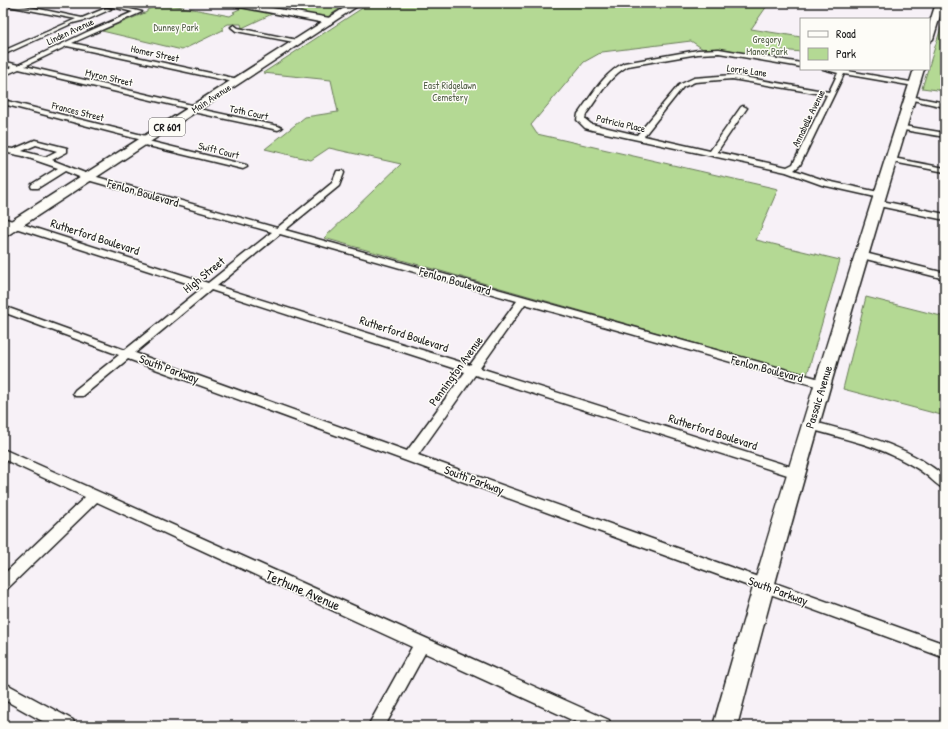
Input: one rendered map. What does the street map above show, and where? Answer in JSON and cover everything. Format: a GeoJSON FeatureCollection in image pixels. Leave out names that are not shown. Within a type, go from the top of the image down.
{"type":"FeatureCollection","features":[{"type":"Feature","properties":{"kind":"main road","name":"Main Avenue"},"geometry":{"type":"LineString","coordinates":[[3,232],[9,223],[87,177],[195,109],[358,3]]}},
{"type":"Feature","properties":{"kind":"street"},"geometry":{"type":"LineString","coordinates":[[3,3],[82,19]]}},
{"type":"Feature","properties":{"kind":"street"},"geometry":{"type":"LineString","coordinates":[[99,3],[116,6],[124,3]]}},
{"type":"Feature","properties":{"kind":"street"},"geometry":{"type":"LineString","coordinates":[[230,3],[251,4],[330,21]]}},
{"type":"Feature","properties":{"kind":"street"},"geometry":{"type":"LineString","coordinates":[[930,36],[940,3],[945,4]]}},
{"type":"Feature","properties":{"kind":"street","name":"Linden Avenue"},"geometry":{"type":"LineString","coordinates":[[3,74],[139,12],[116,6]]}},
{"type":"Feature","properties":{"kind":"street"},"geometry":{"type":"LineString","coordinates":[[3,53],[71,22],[108,9]]}},
{"type":"Feature","properties":{"kind":"street"},"geometry":{"type":"LineString","coordinates":[[234,27],[236,29],[299,41]]}},
{"type":"Feature","properties":{"kind":"street"},"geometry":{"type":"LineString","coordinates":[[239,35],[246,31]]}},
{"type":"Feature","properties":{"kind":"street","name":"Homer Street"},"geometry":{"type":"LineString","coordinates":[[67,44],[238,81]]}},
{"type":"Feature","properties":{"kind":"street","name":"Patricia Place"},"geometry":{"type":"LineString","coordinates":[[800,65],[719,51],[691,53],[626,64],[616,68],[604,82],[582,114],[581,120],[588,126],[595,128],[788,170],[825,183],[945,217]]}},
{"type":"Feature","properties":{"kind":"street","name":"Myron Street"},"geometry":{"type":"LineString","coordinates":[[3,63],[195,109]]}},
{"type":"Feature","properties":{"kind":"street"},"geometry":{"type":"LineString","coordinates":[[831,70],[914,84],[945,105]]}},
{"type":"Feature","properties":{"kind":"street","name":"Annabelle Avenue"},"geometry":{"type":"LineString","coordinates":[[788,170],[796,165],[842,72]]}},
{"type":"Feature","properties":{"kind":"street","name":"Lorrie Lane"},"geometry":{"type":"LineString","coordinates":[[638,138],[681,86],[694,80],[732,77],[831,94]]}},
{"type":"Feature","properties":{"kind":"street","name":"Passaic Avenue"},"geometry":{"type":"LineString","coordinates":[[725,726],[763,586],[861,255],[914,84]]}},
{"type":"Feature","properties":{"kind":"street","name":"Frances Street"},"geometry":{"type":"LineString","coordinates":[[3,102],[145,140]]}},
{"type":"Feature","properties":{"kind":"street"},"geometry":{"type":"LineString","coordinates":[[712,153],[743,108]]}},
{"type":"Feature","properties":{"kind":"street","name":"Toth Court"},"geometry":{"type":"LineString","coordinates":[[195,109],[278,128]]}},
{"type":"Feature","properties":{"kind":"street"},"geometry":{"type":"LineString","coordinates":[[901,127],[945,135]]}},
{"type":"Feature","properties":{"kind":"street","name":"Swift Court"},"geometry":{"type":"LineString","coordinates":[[145,140],[244,167]]}},
{"type":"Feature","properties":{"kind":"street"},"geometry":{"type":"LineString","coordinates":[[16,151],[35,142],[64,150],[46,160]]}},
{"type":"Feature","properties":{"kind":"street","name":"Fenlon Boulevard"},"geometry":{"type":"LineString","coordinates":[[3,150],[16,151],[46,160],[87,177],[823,384]]}},
{"type":"Feature","properties":{"kind":"street"},"geometry":{"type":"LineString","coordinates":[[891,159],[945,170]]}},
{"type":"Feature","properties":{"kind":"street"},"geometry":{"type":"LineString","coordinates":[[35,186],[64,168]]}},
{"type":"Feature","properties":{"kind":"street","name":"High Street"},"geometry":{"type":"LineString","coordinates":[[79,393],[336,184],[340,173]]}},
{"type":"Feature","properties":{"kind":"street","name":"Rutherford Boulevard"},"geometry":{"type":"LineString","coordinates":[[9,223],[797,473]]}},
{"type":"Feature","properties":{"kind":"street"},"geometry":{"type":"LineString","coordinates":[[861,255],[945,276]]}},
{"type":"Feature","properties":{"kind":"street","name":"Pennington Avenue"},"geometry":{"type":"LineString","coordinates":[[410,456],[523,300]]}},
{"type":"Feature","properties":{"kind":"street","name":"South Parkway"},"geometry":{"type":"LineString","coordinates":[[3,309],[410,456],[763,586],[945,650]]}},
{"type":"Feature","properties":{"kind":"street"},"geometry":{"type":"LineString","coordinates":[[811,425],[891,449],[918,463],[945,484]]}},
{"type":"Feature","properties":{"kind":"street","name":"Terhune Avenue"},"geometry":{"type":"LineString","coordinates":[[3,454],[604,726]]}},
{"type":"Feature","properties":{"kind":"street"},"geometry":{"type":"LineString","coordinates":[[3,584],[95,496]]}},
{"type":"Feature","properties":{"kind":"street"},"geometry":{"type":"LineString","coordinates":[[376,726],[422,644]]}},
{"type":"Feature","properties":{"kind":"street"},"geometry":{"type":"LineString","coordinates":[[3,690],[67,726]]}},
{"type":"Feature","properties":{"kind":"green space","name":"Dunney Park"},"geometry":{"type":"Polygon","coordinates":[[[161,3],[230,16],[235,13],[233,12],[242,8],[274,13],[242,28],[241,24],[228,24],[223,27],[223,30],[182,50],[102,31],[147,12],[147,10],[161,3]]]}},
{"type":"Feature","properties":{"kind":"green space"},"geometry":{"type":"Polygon","coordinates":[[[314,3],[327,5],[330,3],[348,3],[326,18],[298,13],[314,3]]]}},
{"type":"Feature","properties":{"kind":"green space","name":"East Ridgelawn Cemetery"},"geometry":{"type":"Polygon","coordinates":[[[370,3],[769,3],[751,29],[800,37],[800,52],[782,50],[772,59],[729,50],[703,49],[691,41],[602,52],[584,62],[531,125],[537,134],[778,189],[756,240],[840,260],[807,375],[324,238],[401,164],[329,148],[311,160],[265,149],[305,117],[338,112],[331,80],[263,73],[370,3]]]}},
{"type":"Feature","properties":{"kind":"green space"},"geometry":{"type":"Polygon","coordinates":[[[945,15],[945,91],[922,88],[928,70],[930,70],[930,63],[945,15]]]}},
{"type":"Feature","properties":{"kind":"green space"},"geometry":{"type":"Polygon","coordinates":[[[866,297],[945,317],[945,416],[843,389],[866,297]]]}},
{"type":"Feature","properties":{"kind":"park label","name":"Gregory Manor Park"},"geometry":{"type":"Point","coordinates":[767,44]}}]}
